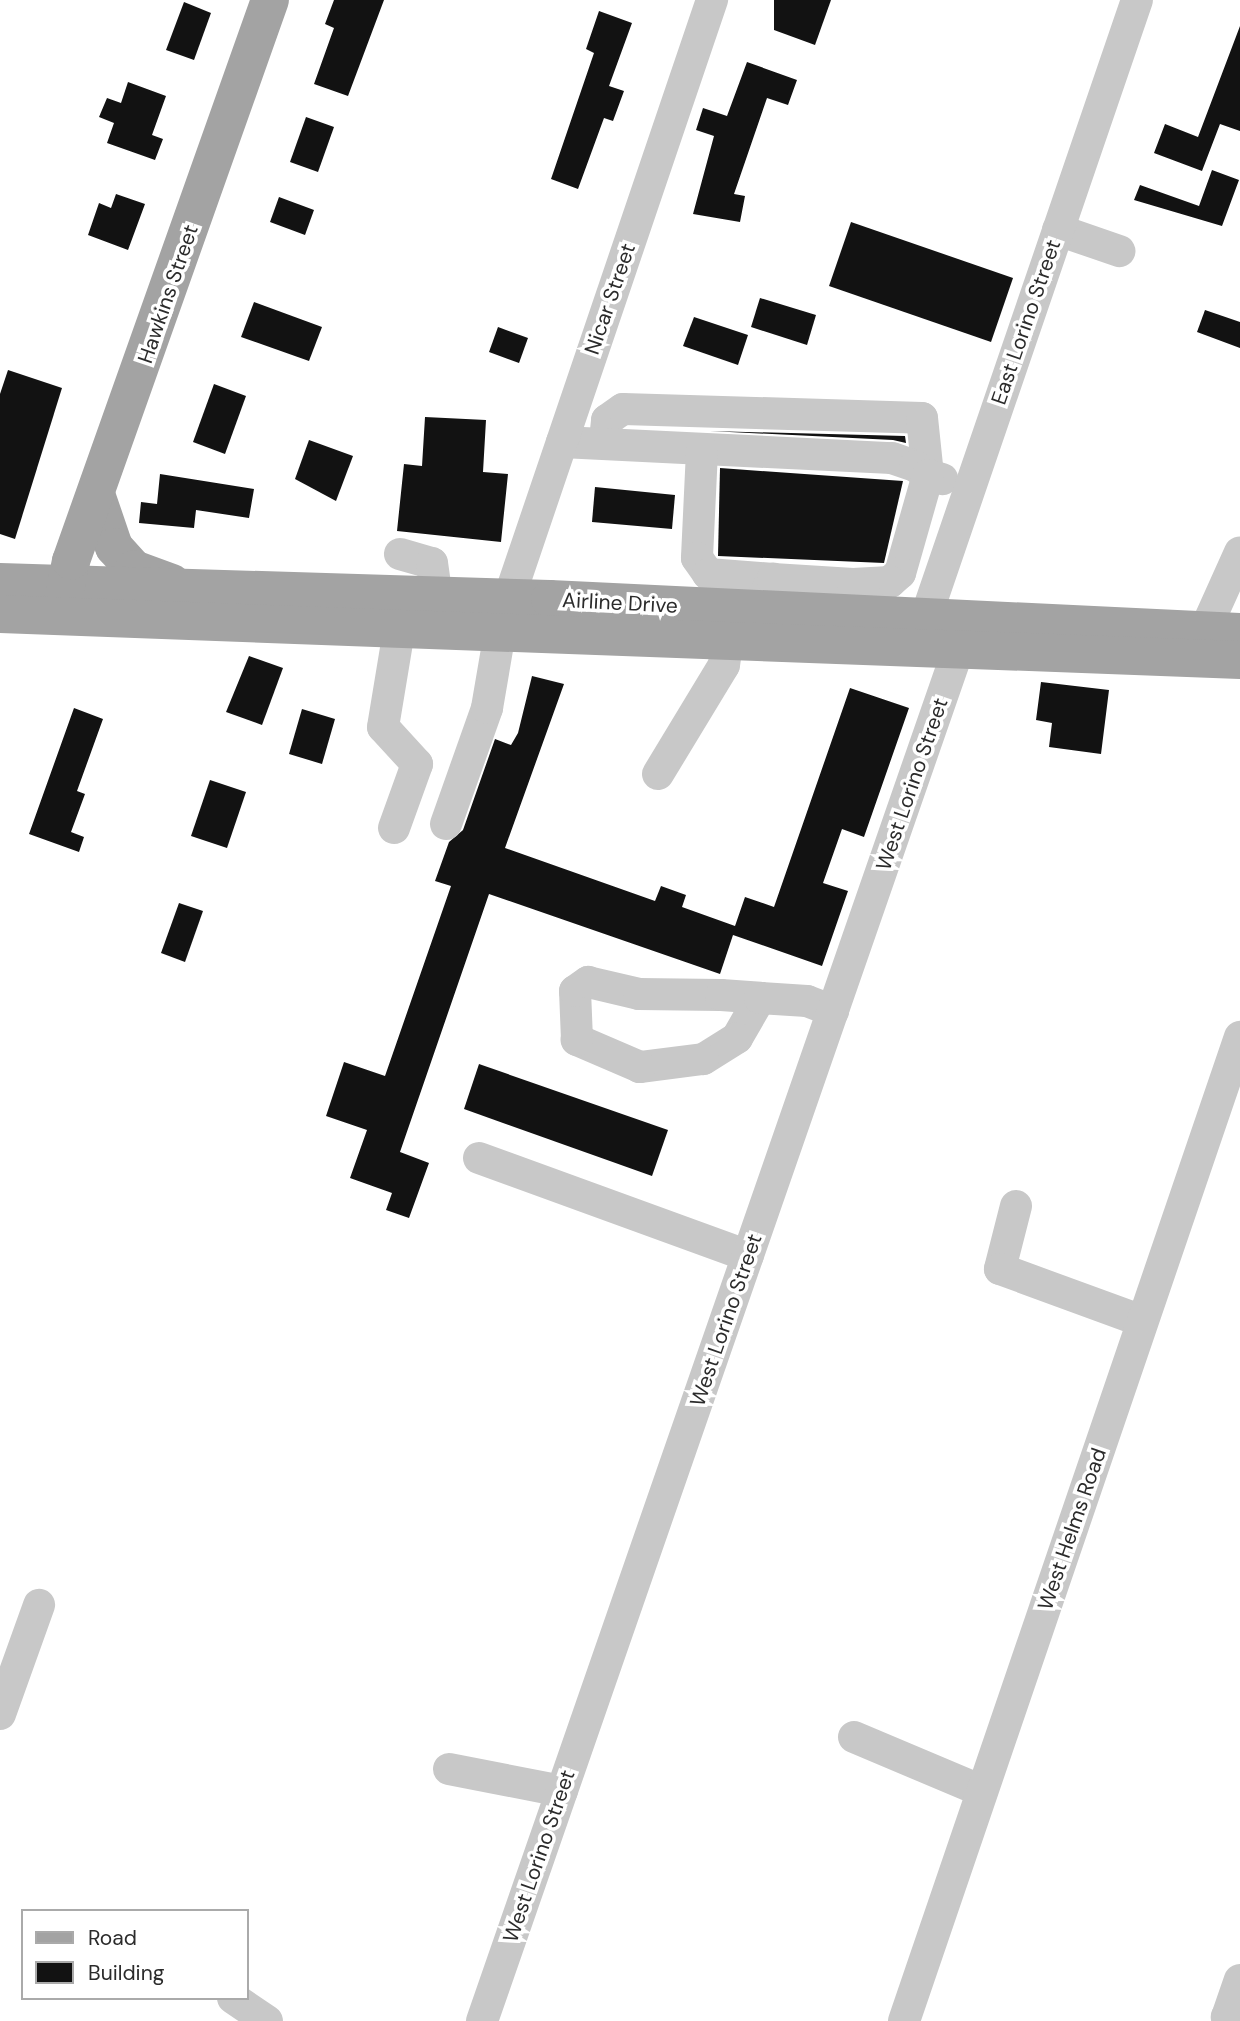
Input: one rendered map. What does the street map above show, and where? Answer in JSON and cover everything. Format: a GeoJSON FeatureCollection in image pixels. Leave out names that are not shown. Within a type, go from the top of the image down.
{"type":"FeatureCollection","features":[{"type":"Feature","properties":{"kind":"main road","name":"Hawkins Street"},"geometry":{"type":"LineString","coordinates":[[62,602],[270,0]]}},
{"type":"Feature","properties":{"kind":"main road"},"geometry":{"type":"LineString","coordinates":[[97,497],[114,547],[134,569],[193,591]]}},
{"type":"Feature","properties":{"kind":"main road","name":"Airline Drive"},"geometry":{"type":"LineString","coordinates":[[0,582],[62,602],[399,630],[505,615],[767,594],[861,599],[921,631]]}},
{"type":"Feature","properties":{"kind":"main road","name":"Airline Drive"},"geometry":{"type":"LineString","coordinates":[[0,614],[62,602],[193,591],[437,598],[505,615],[728,638],[921,631],[1240,660]]}},
{"type":"Feature","properties":{"kind":"main road","name":"Airline Drive"},"geometry":{"type":"LineString","coordinates":[[964,633],[1222,631]]}},
{"type":"Feature","properties":{"kind":"street","name":"Nicar Street"},"geometry":{"type":"LineString","coordinates":[[446,824],[487,708],[505,615],[712,0]]}},
{"type":"Feature","properties":{"kind":"street","name":"East Lorino Street"},"geometry":{"type":"LineString","coordinates":[[921,631],[1137,0]]}},
{"type":"Feature","properties":{"kind":"street"},"geometry":{"type":"LineString","coordinates":[[1058,230],[1119,251]]}},
{"type":"Feature","properties":{"kind":"street"},"geometry":{"type":"LineString","coordinates":[[605,440],[607,421],[623,409],[922,418],[928,475],[900,573],[861,599]]}},
{"type":"Feature","properties":{"kind":"street"},"geometry":{"type":"LineString","coordinates":[[562,442],[605,440],[618,448],[892,458],[928,475],[970,487]]}},
{"type":"Feature","properties":{"kind":"street"},"geometry":{"type":"LineString","coordinates":[[702,451],[697,558],[708,574],[767,594]]}},
{"type":"Feature","properties":{"kind":"street"},"geometry":{"type":"LineString","coordinates":[[1222,631],[1240,552]]}},
{"type":"Feature","properties":{"kind":"street"},"geometry":{"type":"LineString","coordinates":[[400,554],[432,563],[437,598]]}},
{"type":"Feature","properties":{"kind":"street"},"geometry":{"type":"LineString","coordinates":[[394,828],[417,764],[383,727],[399,630]]}},
{"type":"Feature","properties":{"kind":"street","name":"West Lorino Street"},"geometry":{"type":"LineString","coordinates":[[482,2021],[964,633]]}},
{"type":"Feature","properties":{"kind":"street"},"geometry":{"type":"LineString","coordinates":[[658,774],[724,665],[728,638]]}},
{"type":"Feature","properties":{"kind":"street"},"geometry":{"type":"LineString","coordinates":[[760,998],[737,1038],[703,1059],[640,1067],[577,1040],[575,991],[588,982],[639,993],[760,998],[807,1001],[833,1011]]}},
{"type":"Feature","properties":{"kind":"street","name":"West Helms Road"},"geometry":{"type":"LineString","coordinates":[[904,2021],[1240,1037]]}},
{"type":"Feature","properties":{"kind":"street"},"geometry":{"type":"LineString","coordinates":[[479,1158],[748,1256]]}},
{"type":"Feature","properties":{"kind":"street"},"geometry":{"type":"LineString","coordinates":[[1016,1206],[1000,1269],[1142,1321]]}},
{"type":"Feature","properties":{"kind":"street"},"geometry":{"type":"LineString","coordinates":[[0,1714],[38,1605]]}},
{"type":"Feature","properties":{"kind":"street"},"geometry":{"type":"LineString","coordinates":[[854,1737],[982,1791]]}},
{"type":"Feature","properties":{"kind":"street"},"geometry":{"type":"LineString","coordinates":[[449,1769],[562,1791]]}},
{"type":"Feature","properties":{"kind":"street"},"geometry":{"type":"LineString","coordinates":[[1238,2021],[1227,2017],[1240,1980]]}},
{"type":"Feature","properties":{"kind":"street"},"geometry":{"type":"LineString","coordinates":[[236,2000],[267,2021]]}},
{"type":"Feature","properties":{"kind":"building"},"geometry":{"type":"Polygon","coordinates":[[[334,0],[384,0],[348,96],[314,84],[334,28],[325,24],[334,0]]]}},
{"type":"Feature","properties":{"kind":"building"},"geometry":{"type":"Polygon","coordinates":[[[774,0],[831,0],[815,45],[774,30],[774,0]]]}},
{"type":"Feature","properties":{"kind":"building"},"geometry":{"type":"Polygon","coordinates":[[[184,2],[211,13],[194,60],[166,50],[184,2]]]}},
{"type":"Feature","properties":{"kind":"building"},"geometry":{"type":"Polygon","coordinates":[[[599,11],[632,23],[609,86],[624,91],[613,121],[604,118],[578,189],[551,179],[594,53],[586,49],[599,11]]]}},
{"type":"Feature","properties":{"kind":"building"},"geometry":{"type":"Polygon","coordinates":[[[1240,26],[1240,131],[1220,124],[1202,171],[1154,153],[1165,124],[1198,137],[1240,26]]]}},
{"type":"Feature","properties":{"kind":"building"},"geometry":{"type":"Polygon","coordinates":[[[747,62],[797,80],[788,105],[767,98],[734,194],[745,196],[740,222],[693,214],[714,136],[696,130],[703,108],[727,116],[747,62]]]}},
{"type":"Feature","properties":{"kind":"building"},"geometry":{"type":"Polygon","coordinates":[[[128,82],[166,96],[152,135],[163,139],[155,160],[107,143],[114,123],[99,117],[107,98],[121,103],[128,82]]]}},
{"type":"Feature","properties":{"kind":"building"},"geometry":{"type":"Polygon","coordinates":[[[306,117],[334,127],[318,172],[290,162],[306,117]]]}},
{"type":"Feature","properties":{"kind":"building"},"geometry":{"type":"Polygon","coordinates":[[[1212,170],[1239,180],[1222,226],[1134,200],[1140,185],[1199,206],[1212,170]]]}},
{"type":"Feature","properties":{"kind":"building"},"geometry":{"type":"Polygon","coordinates":[[[116,194],[145,204],[128,250],[88,235],[99,203],[111,208],[116,194]]]}},
{"type":"Feature","properties":{"kind":"building"},"geometry":{"type":"Polygon","coordinates":[[[279,197],[314,210],[305,235],[270,222],[279,197]]]}},
{"type":"Feature","properties":{"kind":"building"},"geometry":{"type":"Polygon","coordinates":[[[851,222],[1013,278],[991,342],[829,286],[851,222]]]}},
{"type":"Feature","properties":{"kind":"building"},"geometry":{"type":"Polygon","coordinates":[[[760,298],[816,315],[807,345],[751,327],[760,298]]]}},
{"type":"Feature","properties":{"kind":"building"},"geometry":{"type":"Polygon","coordinates":[[[254,302],[322,327],[309,361],[241,337],[254,302]]]}},
{"type":"Feature","properties":{"kind":"building"},"geometry":{"type":"Polygon","coordinates":[[[1205,310],[1240,322],[1240,348],[1197,332],[1205,310]]]}},
{"type":"Feature","properties":{"kind":"building"},"geometry":{"type":"Polygon","coordinates":[[[694,317],[748,335],[738,365],[683,346],[694,317]]]}},
{"type":"Feature","properties":{"kind":"building"},"geometry":{"type":"Polygon","coordinates":[[[498,327],[528,338],[519,363],[489,352],[498,327]]]}},
{"type":"Feature","properties":{"kind":"building"},"geometry":{"type":"Polygon","coordinates":[[[8,370],[62,388],[15,539],[0,534],[0,394],[8,370]]]}},
{"type":"Feature","properties":{"kind":"building"},"geometry":{"type":"Polygon","coordinates":[[[214,384],[246,396],[225,454],[193,442],[214,384]]]}},
{"type":"Feature","properties":{"kind":"building"},"geometry":{"type":"Polygon","coordinates":[[[425,417],[486,420],[483,472],[508,474],[501,542],[397,531],[404,464],[422,466],[425,417]]]}},
{"type":"Feature","properties":{"kind":"building"},"geometry":{"type":"Polygon","coordinates":[[[710,431],[905,436],[906,443],[893,440],[710,431]]]}},
{"type":"Feature","properties":{"kind":"building"},"geometry":{"type":"Polygon","coordinates":[[[309,440],[353,456],[336,501],[295,479],[309,440]]]}},
{"type":"Feature","properties":{"kind":"building"},"geometry":{"type":"Polygon","coordinates":[[[720,468],[903,481],[884,563],[718,556],[720,468]]]}},
{"type":"Feature","properties":{"kind":"building"},"geometry":{"type":"Polygon","coordinates":[[[160,474],[254,489],[249,518],[196,510],[194,528],[139,523],[141,502],[157,504],[160,474]]]}},
{"type":"Feature","properties":{"kind":"building"},"geometry":{"type":"Polygon","coordinates":[[[595,487],[675,495],[672,529],[592,522],[595,487]]]}},
{"type":"Feature","properties":{"kind":"building"},"geometry":{"type":"Polygon","coordinates":[[[249,656],[283,668],[262,725],[226,712],[249,656]]]}},
{"type":"Feature","properties":{"kind":"building"},"geometry":{"type":"Polygon","coordinates":[[[532,676],[564,684],[505,848],[655,901],[661,886],[686,895],[682,907],[735,926],[745,897],[774,907],[850,688],[909,708],[864,837],[842,829],[823,883],[848,891],[822,966],[733,935],[720,974],[489,894],[400,1152],[429,1163],[409,1218],[386,1210],[392,1193],[350,1178],[367,1130],[326,1116],[344,1062],[385,1076],[451,886],[435,881],[449,842],[463,830],[495,739],[511,745],[518,733],[532,676]]]}},
{"type":"Feature","properties":{"kind":"building"},"geometry":{"type":"Polygon","coordinates":[[[1041,682],[1109,690],[1101,754],[1049,747],[1052,723],[1036,720],[1041,682]]]}},
{"type":"Feature","properties":{"kind":"building"},"geometry":{"type":"Polygon","coordinates":[[[74,708],[103,719],[77,791],[85,794],[71,832],[84,837],[79,852],[29,834],[74,708]]]}},
{"type":"Feature","properties":{"kind":"building"},"geometry":{"type":"Polygon","coordinates":[[[302,709],[335,719],[322,764],[289,754],[302,709]]]}},
{"type":"Feature","properties":{"kind":"building"},"geometry":{"type":"Polygon","coordinates":[[[210,780],[246,792],[227,848],[191,836],[210,780]]]}},
{"type":"Feature","properties":{"kind":"building"},"geometry":{"type":"Polygon","coordinates":[[[179,903],[203,911],[185,962],[161,953],[179,903]]]}},
{"type":"Feature","properties":{"kind":"building"},"geometry":{"type":"Polygon","coordinates":[[[479,1064],[668,1130],[652,1176],[464,1109],[479,1064]]]}}]}
